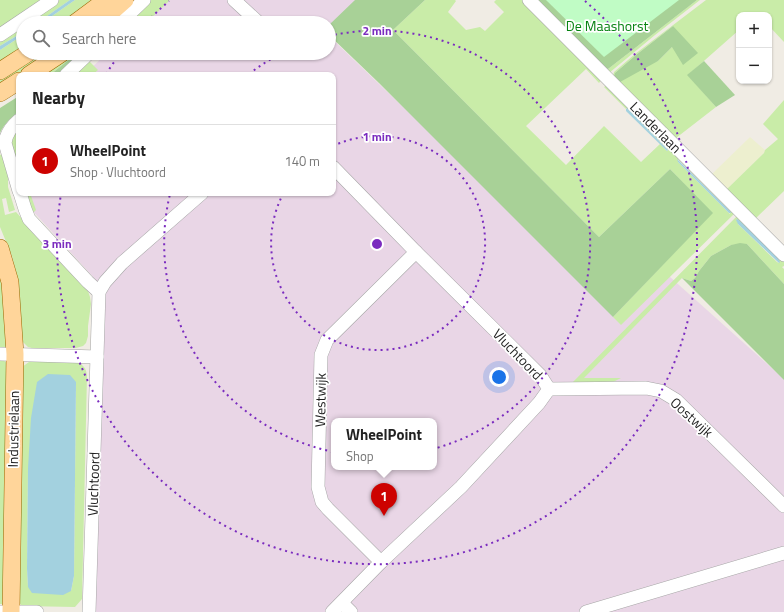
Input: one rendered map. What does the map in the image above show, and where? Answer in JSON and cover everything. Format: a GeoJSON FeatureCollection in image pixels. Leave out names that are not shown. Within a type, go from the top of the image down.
{"type":"FeatureCollection","features":[{"type":"Feature","properties":{"kind":"main road"},"geometry":{"type":"LineString","coordinates":[[84,16],[106,0]]}},
{"type":"Feature","properties":{"kind":"main road"},"geometry":{"type":"LineString","coordinates":[[107,16],[125,0]]}},
{"type":"Feature","properties":{"kind":"main road"},"geometry":{"type":"LineString","coordinates":[[0,71],[17,60]]}},
{"type":"Feature","properties":{"kind":"main road"},"geometry":{"type":"LineString","coordinates":[[34,72],[52,60]]}},
{"type":"Feature","properties":{"kind":"main road"},"geometry":{"type":"LineString","coordinates":[[0,93],[16,84]]}},
{"type":"Feature","properties":{"kind":"main road","name":"Industrielaan"},"geometry":{"type":"LineString","coordinates":[[0,248],[10,282],[7,354],[11,612]]}},
{"type":"Feature","properties":{"kind":"street"},"geometry":{"type":"LineString","coordinates":[[28,16],[52,0]]}},
{"type":"Feature","properties":{"kind":"street"},"geometry":{"type":"LineString","coordinates":[[127,16],[144,0]]}},
{"type":"Feature","properties":{"kind":"street"},"geometry":{"type":"LineString","coordinates":[[234,0],[251,16]]}},
{"type":"Feature","properties":{"kind":"street","name":"Landerlaan"},"geometry":{"type":"LineString","coordinates":[[529,0],[784,255]]}},
{"type":"Feature","properties":{"kind":"street"},"geometry":{"type":"LineString","coordinates":[[0,35],[16,24]]}},
{"type":"Feature","properties":{"kind":"street"},"geometry":{"type":"LineString","coordinates":[[69,72],[82,60]]}},
{"type":"Feature","properties":{"kind":"street"},"geometry":{"type":"LineString","coordinates":[[16,123],[9,131],[5,143],[16,182]]}},
{"type":"Feature","properties":{"kind":"street","name":"Vluchtoord"},"geometry":{"type":"LineString","coordinates":[[332,612],[346,607],[381,562],[461,487],[539,403],[549,389],[540,375],[336,170]]}},
{"type":"Feature","properties":{"kind":"street"},"geometry":{"type":"LineString","coordinates":[[20,196],[29,219],[34,226],[99,292],[105,282],[122,263],[199,196]]}},
{"type":"Feature","properties":{"kind":"street","name":"Westwijk"},"geometry":{"type":"LineString","coordinates":[[381,562],[322,502],[318,487],[321,355],[327,340],[416,252]]}},
{"type":"Feature","properties":{"kind":"street","name":"Vluchtoord"},"geometry":{"type":"LineString","coordinates":[[89,612],[99,292]]}},
{"type":"Feature","properties":{"kind":"street"},"geometry":{"type":"LineString","coordinates":[[7,354],[97,357]]}},
{"type":"Feature","properties":{"kind":"street","name":"Oostwijk"},"geometry":{"type":"LineString","coordinates":[[549,389],[646,388],[661,391],[676,400],[784,506]]}},
{"type":"Feature","properties":{"kind":"street"},"geometry":{"type":"LineString","coordinates":[[586,612],[784,554]]}},
{"type":"Feature","properties":{"kind":"street"},"geometry":{"type":"LineString","coordinates":[[0,612],[37,612]]}},
{"type":"Feature","properties":{"kind":"shaded area"},"geometry":{"type":"Polygon","coordinates":[[[160,0],[356,0],[336,20],[336,16],[144,16],[160,0]]]}},
{"type":"Feature","properties":{"kind":"shaded area"},"geometry":{"type":"Polygon","coordinates":[[[336,43],[606,301],[660,268],[784,379],[784,612],[86,612],[96,280],[30,208],[27,196],[336,196],[336,72],[87,72],[100,60],[336,60],[336,43]]]}},
{"type":"Feature","properties":{"kind":"green space"},"geometry":{"type":"Polygon","coordinates":[[[0,0],[47,0],[23,16],[16,16],[16,20],[0,31],[0,0]]]}},
{"type":"Feature","properties":{"kind":"green space"},"geometry":{"type":"Polygon","coordinates":[[[57,0],[70,0],[47,16],[33,16],[57,0]]]}},
{"type":"Feature","properties":{"kind":"green space"},"geometry":{"type":"Polygon","coordinates":[[[75,0],[100,0],[78,16],[52,16],[75,0]]]}},
{"type":"Feature","properties":{"kind":"green space"},"geometry":{"type":"Polygon","coordinates":[[[149,0],[170,0],[153,16],[132,16],[149,0]]]}},
{"type":"Feature","properties":{"kind":"green space"},"geometry":{"type":"Polygon","coordinates":[[[355,0],[425,0],[393,30],[599,237],[670,169],[713,213],[613,317],[336,42],[336,18],[355,0]]]}},
{"type":"Feature","properties":{"kind":"green space"},"geometry":{"type":"Polygon","coordinates":[[[425,0],[455,0],[456,1],[448,12],[466,30],[480,27],[485,31],[504,12],[494,2],[496,0],[525,0],[603,78],[599,83],[586,69],[526,126],[566,165],[604,126],[641,162],[660,144],[667,151],[668,150],[627,108],[626,109],[604,87],[607,85],[736,212],[621,325],[613,317],[712,213],[670,169],[599,237],[393,30],[425,0]],[[678,159],[678,162],[730,214],[730,211],[678,159]]]}},
{"type":"Feature","properties":{"kind":"green space"},"geometry":{"type":"Polygon","coordinates":[[[537,0],[608,69],[697,0],[700,0],[609,73],[537,0]]]}},
{"type":"Feature","properties":{"kind":"green space","name":"De Maashorst"},"geometry":{"type":"Polygon","coordinates":[[[537,0],[697,0],[608,69],[602,67],[537,0]]]}},
{"type":"Feature","properties":{"kind":"green space","name":"De Maashorst"},"geometry":{"type":"Polygon","coordinates":[[[546,0],[679,0],[604,57],[546,0]]]}},
{"type":"Feature","properties":{"kind":"green space"},"geometry":{"type":"Polygon","coordinates":[[[706,0],[784,0],[784,42],[772,29],[772,12],[736,12],[736,33],[688,75],[716,107],[676,138],[674,138],[612,80],[614,72],[635,54],[706,0]],[[673,26],[615,73],[658,61],[672,47],[673,26]]]}},
{"type":"Feature","properties":{"kind":"green space"},"geometry":{"type":"Polygon","coordinates":[[[673,26],[698,53],[683,65],[672,47],[658,61],[620,82],[614,77],[615,73],[673,26]]]}},
{"type":"Feature","properties":{"kind":"green space"},"geometry":{"type":"Polygon","coordinates":[[[16,27],[16,36],[0,46],[0,38],[16,27]]]}},
{"type":"Feature","properties":{"kind":"green space"},"geometry":{"type":"Polygon","coordinates":[[[16,40],[16,52],[0,62],[0,50],[16,40]]]}},
{"type":"Feature","properties":{"kind":"green space"},"geometry":{"type":"Polygon","coordinates":[[[33,60],[46,60],[27,72],[16,72],[16,79],[0,89],[0,80],[33,60]]]}},
{"type":"Feature","properties":{"kind":"green space"},"geometry":{"type":"Polygon","coordinates":[[[58,60],[68,60],[54,72],[44,72],[58,60]]]}},
{"type":"Feature","properties":{"kind":"green space"},"geometry":{"type":"Polygon","coordinates":[[[68,60],[73,60],[60,72],[54,72],[68,60]]]}},
{"type":"Feature","properties":{"kind":"green space"},"geometry":{"type":"Polygon","coordinates":[[[89,61],[98,70],[96,72],[75,72],[89,61]]]}},
{"type":"Feature","properties":{"kind":"green space"},"geometry":{"type":"Polygon","coordinates":[[[704,61],[735,95],[716,107],[687,75],[704,61]]]}},
{"type":"Feature","properties":{"kind":"green space"},"geometry":{"type":"Polygon","coordinates":[[[16,98],[16,114],[6,124],[0,133],[0,108],[16,98]]]}},
{"type":"Feature","properties":{"kind":"green space"},"geometry":{"type":"Polygon","coordinates":[[[784,100],[784,191],[756,218],[727,189],[764,153],[765,150],[778,139],[763,124],[784,100]]]}},
{"type":"Feature","properties":{"kind":"green space"},"geometry":{"type":"Polygon","coordinates":[[[16,131],[16,163],[10,140],[16,131]]]}},
{"type":"Feature","properties":{"kind":"green space"},"geometry":{"type":"Polygon","coordinates":[[[750,137],[765,150],[764,153],[727,189],[712,174],[750,137]]]}},
{"type":"Feature","properties":{"kind":"green space"},"geometry":{"type":"Polygon","coordinates":[[[3,153],[8,173],[8,187],[15,210],[9,212],[6,198],[2,199],[5,215],[16,212],[88,291],[91,304],[88,336],[86,343],[83,346],[76,348],[32,348],[28,347],[22,341],[19,292],[16,272],[12,256],[0,227],[0,155],[3,153]]]}},
{"type":"Feature","properties":{"kind":"green space"},"geometry":{"type":"Polygon","coordinates":[[[26,196],[31,196],[36,210],[32,214],[26,196]]]}},
{"type":"Feature","properties":{"kind":"green space"},"geometry":{"type":"Polygon","coordinates":[[[738,215],[784,258],[784,266],[782,267],[784,269],[784,284],[747,244],[731,245],[711,256],[695,278],[691,281],[682,278],[584,378],[621,378],[609,384],[571,384],[738,215]],[[738,220],[738,224],[779,263],[778,258],[738,220]]]}},
{"type":"Feature","properties":{"kind":"green space"},"geometry":{"type":"Polygon","coordinates":[[[740,243],[747,244],[784,284],[784,380],[682,278],[691,281],[695,278],[711,256],[731,245],[740,243]]]}},
{"type":"Feature","properties":{"kind":"green space"},"geometry":{"type":"Polygon","coordinates":[[[0,264],[8,345],[0,348],[0,264]]]}},
{"type":"Feature","properties":{"kind":"green space"},"geometry":{"type":"Polygon","coordinates":[[[0,360],[3,360],[8,364],[3,604],[0,604],[0,360]]]}},
{"type":"Feature","properties":{"kind":"green space"},"geometry":{"type":"Polygon","coordinates":[[[29,362],[76,362],[84,367],[87,375],[82,599],[75,607],[22,606],[16,599],[22,367],[29,362]],[[76,382],[28,468],[28,587],[71,591],[74,576],[76,382]]]}},
{"type":"Feature","properties":{"kind":"water"},"geometry":{"type":"Polygon","coordinates":[[[70,0],[75,0],[52,16],[47,16],[70,0]]]}},
{"type":"Feature","properties":{"kind":"water"},"geometry":{"type":"Polygon","coordinates":[[[16,36],[16,40],[0,50],[0,46],[16,36]]]}},
{"type":"Feature","properties":{"kind":"water"},"geometry":{"type":"Polygon","coordinates":[[[627,108],[668,150],[667,151],[626,111],[627,108]]]}},
{"type":"Feature","properties":{"kind":"water"},"geometry":{"type":"Polygon","coordinates":[[[677,159],[731,213],[729,213],[678,162],[677,159]]]}},
{"type":"Feature","properties":{"kind":"water"},"geometry":{"type":"Polygon","coordinates":[[[737,219],[778,258],[779,263],[738,224],[737,219]]]}},
{"type":"Feature","properties":{"kind":"water"},"geometry":{"type":"Polygon","coordinates":[[[48,374],[70,375],[76,382],[74,576],[71,591],[63,595],[32,593],[28,587],[28,468],[31,418],[37,382],[48,374]]]}},
{"type":"Feature","properties":{"kind":"place","name":"WheelPoint"},"geometry":{"type":"Point","coordinates":[384,516]}}]}
